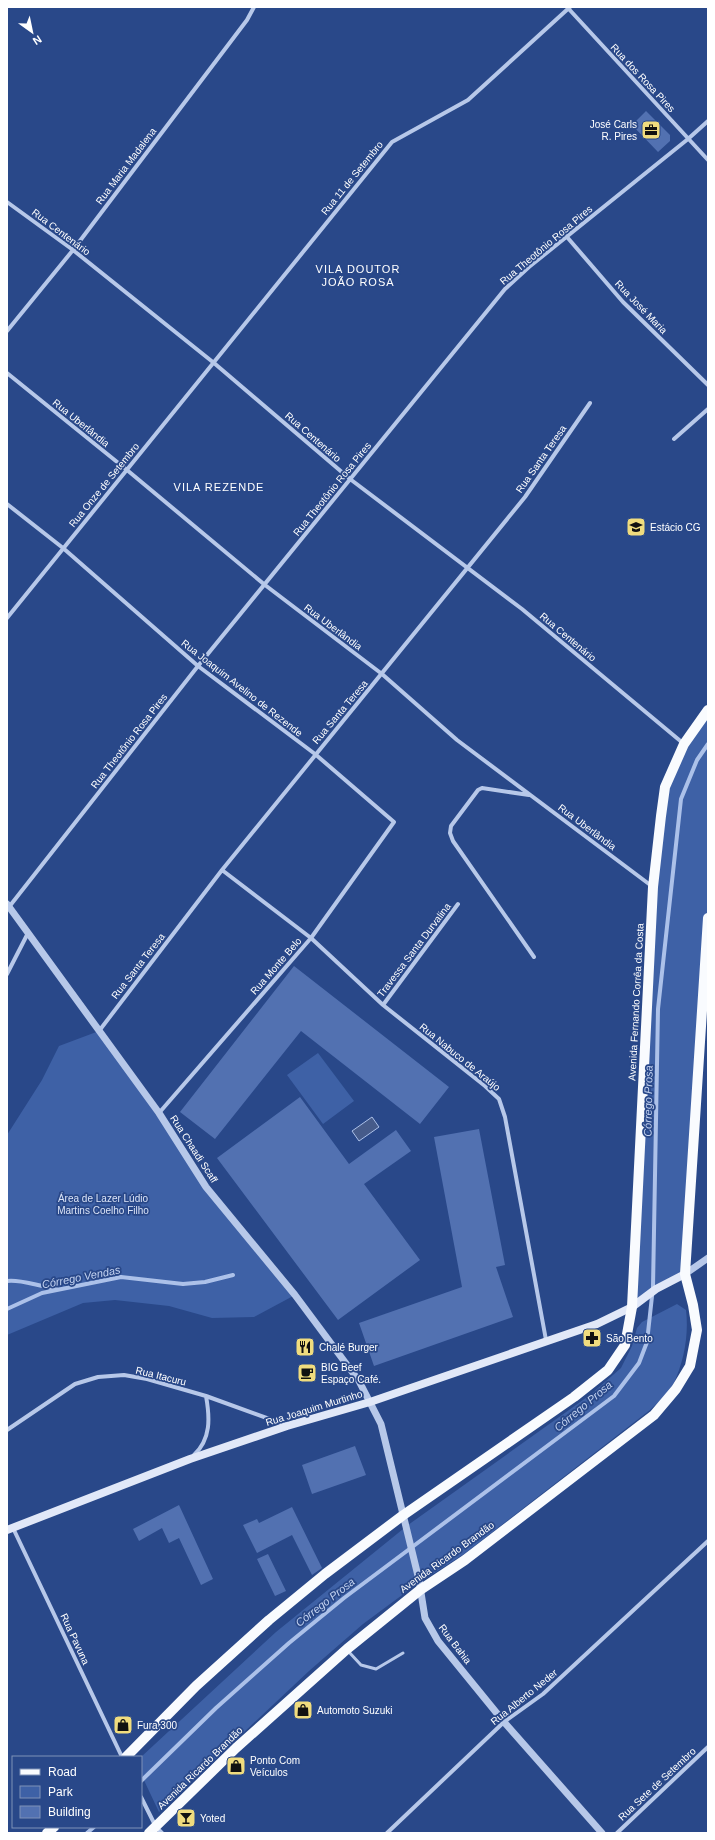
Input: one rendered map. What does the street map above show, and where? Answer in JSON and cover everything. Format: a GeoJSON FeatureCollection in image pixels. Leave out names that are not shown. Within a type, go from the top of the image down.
{"type":"FeatureCollection","features":[{"type":"Feature","properties":{"kind":"main road","name":"Avenida Fernando Corrêa da Costa"},"geometry":{"type":"LineString","coordinates":[[632,1307],[653,887],[665,788],[684,744],[708,710]]}},
{"type":"Feature","properties":{"kind":"main road"},"geometry":{"type":"LineString","coordinates":[[682,1276],[708,918]]}},
{"type":"Feature","properties":{"kind":"main road","name":"Rua Joaquim Murtinho"},"geometry":{"type":"LineString","coordinates":[[10,1529],[190,1459],[287,1426],[370,1402],[546,1340],[597,1324],[632,1307],[656,1289],[682,1276]]}},
{"type":"Feature","properties":{"kind":"main road","name":"Avenida Ricardo Brandão"},"geometry":{"type":"LineString","coordinates":[[155,1828],[236,1748],[420,1585],[465,1560],[654,1415],[676,1389],[690,1366],[697,1330],[693,1305],[682,1276]]}},
{"type":"Feature","properties":{"kind":"main road"},"geometry":{"type":"LineString","coordinates":[[127,1756],[196,1686],[269,1620],[325,1574],[402,1516],[574,1397],[608,1370],[625,1345],[632,1307]]}},
{"type":"Feature","properties":{"kind":"street","name":"Rua Maria Madalena"},"geometry":{"type":"LineString","coordinates":[[7,331],[73,250],[247,20],[254,7]]}},
{"type":"Feature","properties":{"kind":"street","name":"Rua dos Rosa Pires"},"geometry":{"type":"LineString","coordinates":[[568,8],[708,160]]}},
{"type":"Feature","properties":{"kind":"street","name":"Rua 11 de Setembro"},"geometry":{"type":"LineString","coordinates":[[214,363],[392,142],[468,100],[568,8]]}},
{"type":"Feature","properties":{"kind":"street","name":"Rua Theotônio Rosa Pires"},"geometry":{"type":"LineString","coordinates":[[8,905],[198,666],[505,289],[708,121]]}},
{"type":"Feature","properties":{"kind":"street","name":"Rua Centenário"},"geometry":{"type":"LineString","coordinates":[[7,202],[73,250],[214,363],[350,479],[522,609],[684,744]]}},
{"type":"Feature","properties":{"kind":"street","name":"Rua José Maria"},"geometry":{"type":"LineString","coordinates":[[568,237],[623,302],[708,385]]}},
{"type":"Feature","properties":{"kind":"street","name":"Rua Onze de Setembro"},"geometry":{"type":"LineString","coordinates":[[7,618],[214,363]]}},
{"type":"Feature","properties":{"kind":"street","name":"Rua Uberlândia"},"geometry":{"type":"LineString","coordinates":[[7,373],[127,470],[265,585],[382,674],[457,740],[653,887]]}},
{"type":"Feature","properties":{"kind":"street","name":"Rua Santa Teresa"},"geometry":{"type":"LineString","coordinates":[[99,1030],[222,870],[525,497],[590,403]]}},
{"type":"Feature","properties":{"kind":"street"},"geometry":{"type":"LineString","coordinates":[[674,439],[708,409]]}},
{"type":"Feature","properties":{"kind":"street","name":"Rua Joaquim Avelino de Rezende"},"geometry":{"type":"LineString","coordinates":[[7,504],[63,548],[198,666],[315,754],[394,822]]}},
{"type":"Feature","properties":{"kind":"street"},"geometry":{"type":"LineString","coordinates":[[530,795],[482,788],[478,790],[451,826],[450,833],[452,841],[534,957]]}},
{"type":"Feature","properties":{"kind":"street","name":"Rua Monte Belo"},"geometry":{"type":"LineString","coordinates":[[160,1114],[311,938],[394,822]]}},
{"type":"Feature","properties":{"kind":"street","name":"Rua Nabuco de Araújo"},"geometry":{"type":"LineString","coordinates":[[222,870],[311,938],[383,1005],[485,1086],[499,1099],[505,1117],[546,1340]]}},
{"type":"Feature","properties":{"kind":"street","name":"Travessa Santa Durvalina"},"geometry":{"type":"LineString","coordinates":[[383,1005],[458,904]]}},
{"type":"Feature","properties":{"kind":"street","name":"Rua Chaadi Scaff"},"geometry":{"type":"LineString","coordinates":[[8,905],[160,1114],[206,1187],[295,1295],[359,1381],[370,1402]]}},
{"type":"Feature","properties":{"kind":"street"},"geometry":{"type":"LineString","coordinates":[[7,974],[28,933]]}},
{"type":"Feature","properties":{"kind":"street","name":"Rua Joaquim Murtinho"},"geometry":{"type":"LineString","coordinates":[[682,1276],[708,1258]]}},
{"type":"Feature","properties":{"kind":"street","name":"Rua Itacuru"},"geometry":{"type":"LineString","coordinates":[[7,1430],[74,1384],[98,1377],[124,1375],[147,1379],[206,1396],[287,1426]]}},
{"type":"Feature","properties":{"kind":"street"},"geometry":{"type":"LineString","coordinates":[[190,1459],[200,1449],[208,1430],[210,1418],[206,1396]]}},
{"type":"Feature","properties":{"kind":"street","name":"Rua Bahia"},"geometry":{"type":"LineString","coordinates":[[370,1402],[381,1424],[402,1516],[420,1585],[425,1618],[438,1641],[504,1722],[602,1833]]}},
{"type":"Feature","properties":{"kind":"street","name":"Rua Pavuna"},"geometry":{"type":"LineString","coordinates":[[10,1529],[122,1756]]}},
{"type":"Feature","properties":{"kind":"street","name":"Rua Alberto Neder"},"geometry":{"type":"LineString","coordinates":[[387,1833],[504,1722],[543,1694],[708,1541]]}},
{"type":"Feature","properties":{"kind":"street","name":"Rua Sete de Setembro"},"geometry":{"type":"LineString","coordinates":[[616,1833],[708,1747]]}},
{"type":"Feature","properties":{"kind":"street"},"geometry":{"type":"LineString","coordinates":[[142,1799],[155,1828]]}},
{"type":"Feature","properties":{"kind":"lane"},"geometry":{"type":"LineString","coordinates":[[347,1649],[361,1665],[376,1669],[403,1653]]}},
{"type":"Feature","properties":{"kind":"green space"},"geometry":{"type":"Polygon","coordinates":[[[708,710],[708,918],[685,1274],[632,1307],[653,887],[665,787],[708,710]]]}},
{"type":"Feature","properties":{"kind":"green space","name":"Área de Lazer Lúdio Martins Coelho Filho"},"geometry":{"type":"Polygon","coordinates":[[[99,1031],[206,1187],[295,1295],[254,1317],[212,1318],[169,1306],[115,1300],[83,1303],[7,1335],[7,1135],[42,1080],[59,1046],[99,1031]]]}},
{"type":"Feature","properties":{"kind":"green space"},"geometry":{"type":"Polygon","coordinates":[[[318,1053],[354,1101],[323,1124],[287,1075],[318,1053]]]}},
{"type":"Feature","properties":{"kind":"green space"},"geometry":{"type":"Polygon","coordinates":[[[677,1304],[686,1310],[687,1329],[683,1358],[677,1376],[668,1392],[650,1410],[464,1554],[417,1584],[363,1624],[309,1671],[159,1812],[142,1776],[142,1756],[276,1632],[408,1525],[590,1395],[621,1368],[632,1346],[637,1328],[642,1322],[677,1304]]]}},
{"type":"Feature","properties":{"kind":"shaded area"},"geometry":{"type":"Polygon","coordinates":[[[372,1117],[379,1127],[359,1141],[352,1131],[372,1117]]]}},
{"type":"Feature","properties":{"kind":"building","name":"José Carls R. Pires"},"geometry":{"type":"Polygon","coordinates":[[[646,111],[670,135],[670,141],[658,152],[632,125],[646,111]]]}},
{"type":"Feature","properties":{"kind":"building"},"geometry":{"type":"Polygon","coordinates":[[[294,966],[449,1087],[420,1124],[301,1031],[215,1139],[180,1112],[294,966]]]}},
{"type":"Feature","properties":{"kind":"building"},"geometry":{"type":"Polygon","coordinates":[[[300,1097],[349,1164],[396,1130],[411,1151],[364,1184],[420,1260],[338,1320],[217,1158],[300,1097]]]}},
{"type":"Feature","properties":{"kind":"building"},"geometry":{"type":"Polygon","coordinates":[[[479,1129],[505,1265],[496,1267],[513,1317],[374,1366],[359,1323],[462,1287],[434,1137],[479,1129]]]}},
{"type":"Feature","properties":{"kind":"building"},"geometry":{"type":"Polygon","coordinates":[[[355,1446],[366,1475],[312,1494],[302,1465],[355,1446]]]}},
{"type":"Feature","properties":{"kind":"building"},"geometry":{"type":"Polygon","coordinates":[[[179,1505],[213,1579],[201,1585],[179,1538],[169,1543],[162,1528],[139,1541],[133,1529],[179,1505]]]}},
{"type":"Feature","properties":{"kind":"building"},"geometry":{"type":"Polygon","coordinates":[[[292,1507],[322,1568],[312,1575],[292,1535],[257,1553],[243,1525],[257,1519],[259,1523],[292,1507]]]}},
{"type":"Feature","properties":{"kind":"building"},"geometry":{"type":"Polygon","coordinates":[[[268,1554],[286,1591],[275,1596],[257,1559],[268,1554]]]}},
{"type":"Feature","properties":{"kind":"waterway","name":"Córrego Prosa"},"geometry":{"type":"LineString","coordinates":[[142,1780],[216,1708],[289,1643],[344,1598],[614,1396],[639,1363],[647,1342],[653,1287],[658,1009],[681,799],[697,760],[708,744]]}},
{"type":"Feature","properties":{"kind":"waterway","name":"Córrego Vendas"},"geometry":{"type":"LineString","coordinates":[[7,1309],[42,1293],[121,1277],[183,1284],[205,1282],[233,1275]]}},
{"type":"Feature","properties":{"kind":"waterway"},"geometry":{"type":"LineString","coordinates":[[7,1281],[19,1281],[56,1288]]}},
{"type":"Feature","properties":{"kind":"waterway","name":"Córrego Prosa"},"geometry":{"type":"LineString","coordinates":[[87,1833],[93,1828]]}},
{"type":"Feature","properties":{"kind":"place","name":"José Carls R. Pires"},"geometry":{"type":"Point","coordinates":[651,130]}},
{"type":"Feature","properties":{"kind":"place","name":"Estácio CG"},"geometry":{"type":"Point","coordinates":[636,527]}},
{"type":"Feature","properties":{"kind":"place","name":"São Bento"},"geometry":{"type":"Point","coordinates":[592,1338]}},
{"type":"Feature","properties":{"kind":"place","name":"Chalé Burger"},"geometry":{"type":"Point","coordinates":[305,1347]}},
{"type":"Feature","properties":{"kind":"place","name":"BIG Beef Espaço Café."},"geometry":{"type":"Point","coordinates":[307,1373]}},
{"type":"Feature","properties":{"kind":"place","name":"Automoto Suzuki"},"geometry":{"type":"Point","coordinates":[303,1710]}},
{"type":"Feature","properties":{"kind":"place","name":"Fura 300"},"geometry":{"type":"Point","coordinates":[123,1725]}},
{"type":"Feature","properties":{"kind":"place","name":"Ponto Com Veículos"},"geometry":{"type":"Point","coordinates":[236,1766]}},
{"type":"Feature","properties":{"kind":"place","name":"Yoted"},"geometry":{"type":"Point","coordinates":[186,1818]}},
{"type":"Feature","properties":{"kind":"district","name":"VILA DOUTOR JOÃO ROSA"},"geometry":{"type":"Point","coordinates":[358,275]}},
{"type":"Feature","properties":{"kind":"district","name":"VILA REZENDE"},"geometry":{"type":"Point","coordinates":[219,487]}}]}
